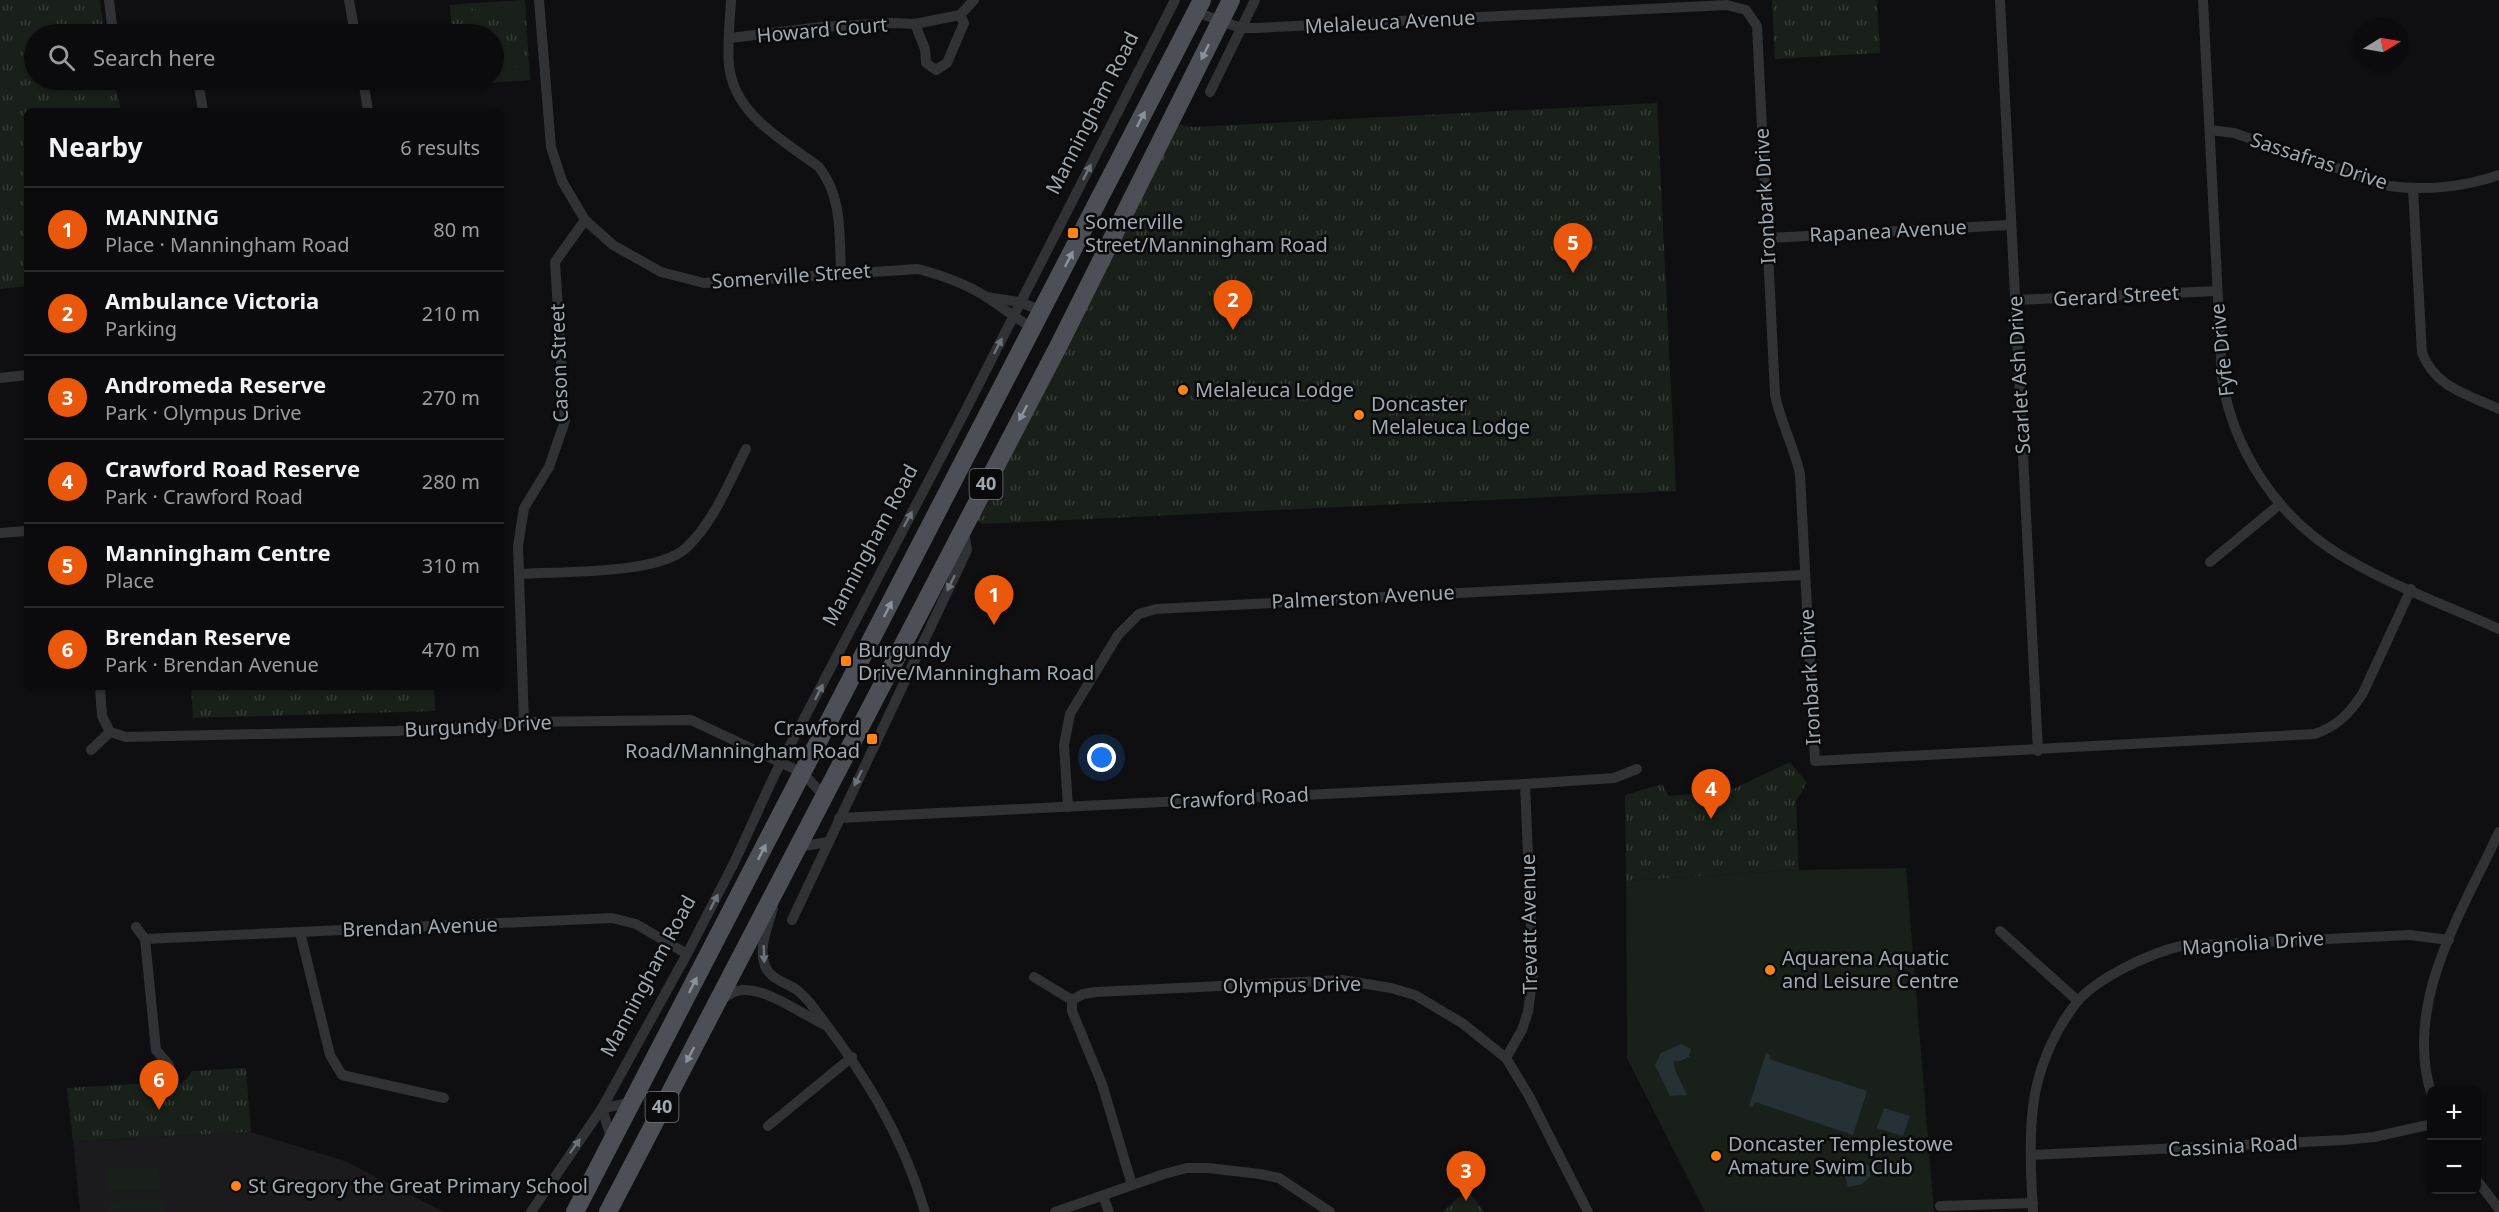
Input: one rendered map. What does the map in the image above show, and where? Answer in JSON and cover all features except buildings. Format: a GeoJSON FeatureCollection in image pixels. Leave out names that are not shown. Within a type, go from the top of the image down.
{"type":"FeatureCollection","features":[{"type":"Feature","properties":{"kind":"main road","name":"40"},"geometry":{"type":"LineString","coordinates":[[608,1212],[1060,343],[1231,0]]}},
{"type":"Feature","properties":{"kind":"main road","name":"40"},"geometry":{"type":"LineString","coordinates":[[574,1212],[1199,6]]}},
{"type":"Feature","properties":{"kind":"main road"},"geometry":{"type":"LineString","coordinates":[[1042,311],[1069,325]]}},
{"type":"Feature","properties":{"kind":"main road"},"geometry":{"type":"LineString","coordinates":[[1033,328],[1060,343]]}},
{"type":"Feature","properties":{"kind":"main road"},"geometry":{"type":"LineString","coordinates":[[716,941],[742,955]]}},
{"type":"Feature","properties":{"kind":"street"},"geometry":{"type":"LineString","coordinates":[[109,0],[111,24]]}},
{"type":"Feature","properties":{"kind":"street"},"geometry":{"type":"LineString","coordinates":[[349,0],[353,24]]}},
{"type":"Feature","properties":{"kind":"street","name":"Somerville Street"},"geometry":{"type":"LineString","coordinates":[[539,0],[551,147],[562,181],[585,220],[613,245],[661,272],[704,283],[841,272],[918,269],[945,276],[986,297],[1012,317],[1033,328]]}},
{"type":"Feature","properties":{"kind":"street"},"geometry":{"type":"LineString","coordinates":[[731,0],[729,67],[738,95],[746,109],[819,167],[834,190],[838,210],[841,272]]}},
{"type":"Feature","properties":{"kind":"street"},"geometry":{"type":"LineString","coordinates":[[960,15],[974,0]]}},
{"type":"Feature","properties":{"kind":"street","name":"Manningham Road"},"geometry":{"type":"LineString","coordinates":[[531,1212],[602,1108],[687,954],[734,863],[781,762],[960,421],[1175,0]]}},
{"type":"Feature","properties":{"kind":"street"},"geometry":{"type":"LineString","coordinates":[[1210,92],[1255,0]]}},
{"type":"Feature","properties":{"kind":"street","name":"Scarlet Ash Drive"},"geometry":{"type":"LineString","coordinates":[[2000,0],[2038,751]]}},
{"type":"Feature","properties":{"kind":"street","name":"Fyfe Drive"},"geometry":{"type":"LineString","coordinates":[[2204,0],[2222,378],[2229,412],[2250,461],[2280,504],[2308,531],[2337,553],[2499,629]]}},
{"type":"Feature","properties":{"kind":"street","name":"Melaleuca Avenue"},"geometry":{"type":"LineString","coordinates":[[1199,6],[1220,22],[1241,28],[1704,3],[1727,5],[1746,10],[1757,26]]}},
{"type":"Feature","properties":{"kind":"street","name":"Howard Court"},"geometry":{"type":"LineString","coordinates":[[730,38],[821,27],[915,24],[960,15],[964,24],[947,63],[936,70],[926,63],[925,49],[915,24]]}},
{"type":"Feature","properties":{"kind":"street","name":"Ironbark Drive"},"geometry":{"type":"LineString","coordinates":[[1757,26],[1775,395],[1779,416],[1796,456],[1800,474],[1815,761],[2303,736],[2325,731],[2346,717],[2363,693],[2411,589]]}},
{"type":"Feature","properties":{"kind":"street"},"geometry":{"type":"LineString","coordinates":[[200,90],[203,108]]}},
{"type":"Feature","properties":{"kind":"street"},"geometry":{"type":"LineString","coordinates":[[365,90],[368,108]]}},
{"type":"Feature","properties":{"kind":"street","name":"Sassafras Drive"},"geometry":{"type":"LineString","coordinates":[[2210,130],[2235,133],[2389,186],[2413,189],[2468,183],[2499,175]]}},
{"type":"Feature","properties":{"kind":"street"},"geometry":{"type":"LineString","coordinates":[[2413,189],[2419,331],[2422,352],[2428,367],[2445,384],[2499,409]]}},
{"type":"Feature","properties":{"kind":"street","name":"Cason Street"},"geometry":{"type":"LineString","coordinates":[[524,722],[518,546],[524,508],[549,467],[565,421],[555,262],[585,220]]}},
{"type":"Feature","properties":{"kind":"street","name":"Rapanea Avenue"},"geometry":{"type":"LineString","coordinates":[[1767,238],[2010,225]]}},
{"type":"Feature","properties":{"kind":"street","name":"Gerard Street"},"geometry":{"type":"LineString","coordinates":[[2015,300],[2217,291]]}},
{"type":"Feature","properties":{"kind":"street","name":"Somerville Street"},"geometry":{"type":"LineString","coordinates":[[986,297],[1020,302],[1042,311]]}},
{"type":"Feature","properties":{"kind":"street"},"geometry":{"type":"LineString","coordinates":[[0,378],[24,375]]}},
{"type":"Feature","properties":{"kind":"street"},"geometry":{"type":"LineString","coordinates":[[519,573],[628,568],[657,563],[685,549],[708,522],[746,449]]}},
{"type":"Feature","properties":{"kind":"street"},"geometry":{"type":"LineString","coordinates":[[2210,562],[2280,504]]}},
{"type":"Feature","properties":{"kind":"street"},"geometry":{"type":"LineString","coordinates":[[792,920],[967,550],[964,528]]}},
{"type":"Feature","properties":{"kind":"street"},"geometry":{"type":"LineString","coordinates":[[0,533],[24,531]]}},
{"type":"Feature","properties":{"kind":"street","name":"Palmerston Avenue"},"geometry":{"type":"LineString","coordinates":[[1068,807],[1064,745],[1070,714],[1118,635],[1139,614],[1156,609],[1804,575]]}},
{"type":"Feature","properties":{"kind":"street"},"geometry":{"type":"LineString","coordinates":[[91,750],[110,732],[102,716],[100,690]]}},
{"type":"Feature","properties":{"kind":"street","name":"Burgundy Drive"},"geometry":{"type":"LineString","coordinates":[[110,732],[126,737],[138,737],[397,731],[524,722],[691,720],[803,773],[824,796]]}},
{"type":"Feature","properties":{"kind":"street","name":"Crawford Road"},"geometry":{"type":"LineString","coordinates":[[839,818],[1525,784],[1614,778],[1637,769]]}},
{"type":"Feature","properties":{"kind":"street","name":"Trevatt Avenue"},"geometry":{"type":"LineString","coordinates":[[1506,1058],[1525,1021],[1532,993],[1525,784]]}},
{"type":"Feature","properties":{"kind":"street"},"geometry":{"type":"LineString","coordinates":[[2429,1086],[2424,1051],[2426,1008],[2432,985],[2449,940],[2499,832]]}},
{"type":"Feature","properties":{"kind":"street"},"geometry":{"type":"LineString","coordinates":[[798,847],[828,842]]}},
{"type":"Feature","properties":{"kind":"street"},"geometry":{"type":"LineString","coordinates":[[782,878],[761,956],[766,970],[776,979],[797,990],[852,1057],[877,1098],[908,1160],[925,1212]]}},
{"type":"Feature","properties":{"kind":"street","name":"Brendan Avenue"},"geometry":{"type":"LineString","coordinates":[[145,939],[612,918],[636,924],[687,954]]}},
{"type":"Feature","properties":{"kind":"street"},"geometry":{"type":"LineString","coordinates":[[136,927],[145,939],[156,1050],[169,1065]]}},
{"type":"Feature","properties":{"kind":"street"},"geometry":{"type":"LineString","coordinates":[[2000,931],[2078,1001]]}},
{"type":"Feature","properties":{"kind":"street"},"geometry":{"type":"LineString","coordinates":[[300,932],[330,1055],[342,1075],[444,1098]]}},
{"type":"Feature","properties":{"kind":"street","name":"Magnolia Drive"},"geometry":{"type":"LineString","coordinates":[[2033,1208],[2033,1105],[2043,1064],[2053,1042],[2078,1001],[2128,966],[2163,950],[2181,946],[2410,935],[2449,940]]}},
{"type":"Feature","properties":{"kind":"street"},"geometry":{"type":"LineString","coordinates":[[1034,977],[1072,1000],[1072,1011],[1102,1084],[1132,1185]]}},
{"type":"Feature","properties":{"kind":"street","name":"Olympus Drive"},"geometry":{"type":"LineString","coordinates":[[1072,1000],[1083,994],[1096,992],[1318,980],[1366,983],[1415,995],[1440,1008],[1486,1040],[1506,1058],[1529,1096],[1588,1212]]}},
{"type":"Feature","properties":{"kind":"street"},"geometry":{"type":"LineString","coordinates":[[717,1003],[734,992],[747,990],[788,1003],[809,1018],[826,1025]]}},
{"type":"Feature","properties":{"kind":"street"},"geometry":{"type":"LineString","coordinates":[[768,1126],[852,1057]]}},
{"type":"Feature","properties":{"kind":"street"},"geometry":{"type":"LineString","coordinates":[[612,1141],[602,1108],[632,1102]]}},
{"type":"Feature","properties":{"kind":"street","name":"Cassinia Road"},"geometry":{"type":"LineString","coordinates":[[2032,1155],[2345,1140],[2374,1137],[2427,1125]]}},
{"type":"Feature","properties":{"kind":"street"},"geometry":{"type":"LineString","coordinates":[[1055,1212],[1187,1168],[1208,1168],[1279,1178],[1330,1212]]}},
{"type":"Feature","properties":{"kind":"street"},"geometry":{"type":"LineString","coordinates":[[2481,1185],[2498,1204]]}},
{"type":"Feature","properties":{"kind":"street"},"geometry":{"type":"LineString","coordinates":[[1103,1196],[1109,1212]]}},
{"type":"Feature","properties":{"kind":"street"},"geometry":{"type":"LineString","coordinates":[[1940,1206],[2033,1208]]}},
{"type":"Feature","properties":{"kind":"shaded area"},"geometry":{"type":"Polygon","coordinates":[[[1681,1044],[1691,1049],[1689,1057],[1674,1061],[1675,1070],[1687,1095],[1670,1096],[1655,1065],[1661,1053],[1681,1044]]]}},
{"type":"Feature","properties":{"kind":"shaded area"},"geometry":{"type":"Polygon","coordinates":[[[1766,1053],[1770,1055],[1769,1059],[1867,1091],[1853,1135],[1755,1102],[1753,1107],[1749,1106],[1766,1053]]]}},
{"type":"Feature","properties":{"kind":"shaded area"},"geometry":{"type":"Polygon","coordinates":[[[1884,1108],[1910,1116],[1903,1136],[1877,1128],[1884,1108]]]}},
{"type":"Feature","properties":{"kind":"shaded area","name":"St Gregory the Great Primary School"},"geometry":{"type":"Polygon","coordinates":[[[251,1132],[345,1161],[444,1212],[80,1212],[73,1141],[251,1132]]]}},
{"type":"Feature","properties":{"kind":"shaded area"},"geometry":{"type":"Polygon","coordinates":[[[1858,1160],[1870,1166],[1870,1177],[1862,1184],[1848,1187],[1844,1172],[1850,1163],[1858,1160]]]}},
{"type":"Feature","properties":{"kind":"green space"},"geometry":{"type":"Polygon","coordinates":[[[0,0],[100,0],[103,24],[24,24],[24,90],[116,90],[120,108],[24,108],[24,286],[0,289],[0,0]]]}},
{"type":"Feature","properties":{"kind":"green space"},"geometry":{"type":"Polygon","coordinates":[[[525,0],[530,80],[504,82],[504,24],[451,24],[450,5],[525,0]]]}},
{"type":"Feature","properties":{"kind":"green space"},"geometry":{"type":"Polygon","coordinates":[[[525,0],[526,15],[510,11],[499,15],[460,4],[525,0]]]}},
{"type":"Feature","properties":{"kind":"green space"},"geometry":{"type":"Polygon","coordinates":[[[1772,0],[1877,0],[1880,53],[1775,59],[1772,0]]]}},
{"type":"Feature","properties":{"kind":"green space"},"geometry":{"type":"Polygon","coordinates":[[[511,62],[522,72],[530,74],[530,80],[504,82],[504,69],[511,62]]]}},
{"type":"Feature","properties":{"kind":"green space"},"geometry":{"type":"Polygon","coordinates":[[[1657,103],[1676,491],[982,524],[970,516],[1170,123],[1193,127],[1657,103]]]}},
{"type":"Feature","properties":{"kind":"green space"},"geometry":{"type":"Polygon","coordinates":[[[191,690],[434,690],[435,711],[193,718],[191,690]]]}},
{"type":"Feature","properties":{"kind":"green space"},"geometry":{"type":"Polygon","coordinates":[[[1790,762],[1807,783],[1796,801],[1799,870],[1626,881],[1625,795],[1662,784],[1669,796],[1729,791],[1790,762]]]}},
{"type":"Feature","properties":{"kind":"green space","name":"Aquarena Aquatic and Leisure Centre"},"geometry":{"type":"Polygon","coordinates":[[[1906,868],[1934,1212],[1705,1212],[1627,1058],[1626,881],[1799,870],[1906,868]]]}},
{"type":"Feature","properties":{"kind":"green space"},"geometry":{"type":"Polygon","coordinates":[[[246,1068],[251,1132],[73,1141],[67,1088],[151,1083],[169,1087],[184,1081],[192,1071],[246,1068]]]}},
{"type":"Feature","properties":{"kind":"green space"},"geometry":{"type":"Polygon","coordinates":[[[159,1167],[160,1190],[109,1191],[108,1168],[159,1167]]]}},
{"type":"Feature","properties":{"kind":"green space"},"geometry":{"type":"Polygon","coordinates":[[[1467,1189],[1484,1212],[1443,1212],[1467,1189]]]}},
{"type":"Feature","properties":{"kind":"green space"},"geometry":{"type":"Polygon","coordinates":[[[162,1199],[162,1212],[111,1212],[111,1201],[162,1199]]]}},
{"type":"Feature","properties":{"kind":"place","name":"Somerville Street/Manningham Road"},"geometry":{"type":"Point","coordinates":[1073,233]}},
{"type":"Feature","properties":{"kind":"place","name":"Manningham Centre"},"geometry":{"type":"Point","coordinates":[1573,273]}},
{"type":"Feature","properties":{"kind":"place","name":"Ambulance Victoria"},"geometry":{"type":"Point","coordinates":[1233,330]}},
{"type":"Feature","properties":{"kind":"place","name":"Melaleuca Lodge"},"geometry":{"type":"Point","coordinates":[1183,390]}},
{"type":"Feature","properties":{"kind":"place","name":"Doncaster Melaleuca Lodge"},"geometry":{"type":"Point","coordinates":[1359,415]}},
{"type":"Feature","properties":{"kind":"place","name":"MANNING"},"geometry":{"type":"Point","coordinates":[994,625]}},
{"type":"Feature","properties":{"kind":"place","name":"Burgundy Drive/Manningham Road"},"geometry":{"type":"Point","coordinates":[846,661]}},
{"type":"Feature","properties":{"kind":"place","name":"Crawford Road/Manningham Road"},"geometry":{"type":"Point","coordinates":[872,739]}},
{"type":"Feature","properties":{"kind":"place","name":"Crawford Road Reserve"},"geometry":{"type":"Point","coordinates":[1711,819]}},
{"type":"Feature","properties":{"kind":"place","name":"Aquarena Aquatic and Leisure Centre"},"geometry":{"type":"Point","coordinates":[1770,970]}},
{"type":"Feature","properties":{"kind":"place","name":"Brendan Reserve"},"geometry":{"type":"Point","coordinates":[159,1110]}},
{"type":"Feature","properties":{"kind":"place","name":"Doncaster Templestowe Amature Swim Club"},"geometry":{"type":"Point","coordinates":[1716,1156]}},
{"type":"Feature","properties":{"kind":"place","name":"St Gregory the Great Primary School"},"geometry":{"type":"Point","coordinates":[236,1186]}},
{"type":"Feature","properties":{"kind":"place","name":"Andromeda Reserve"},"geometry":{"type":"Point","coordinates":[1466,1201]}}]}
